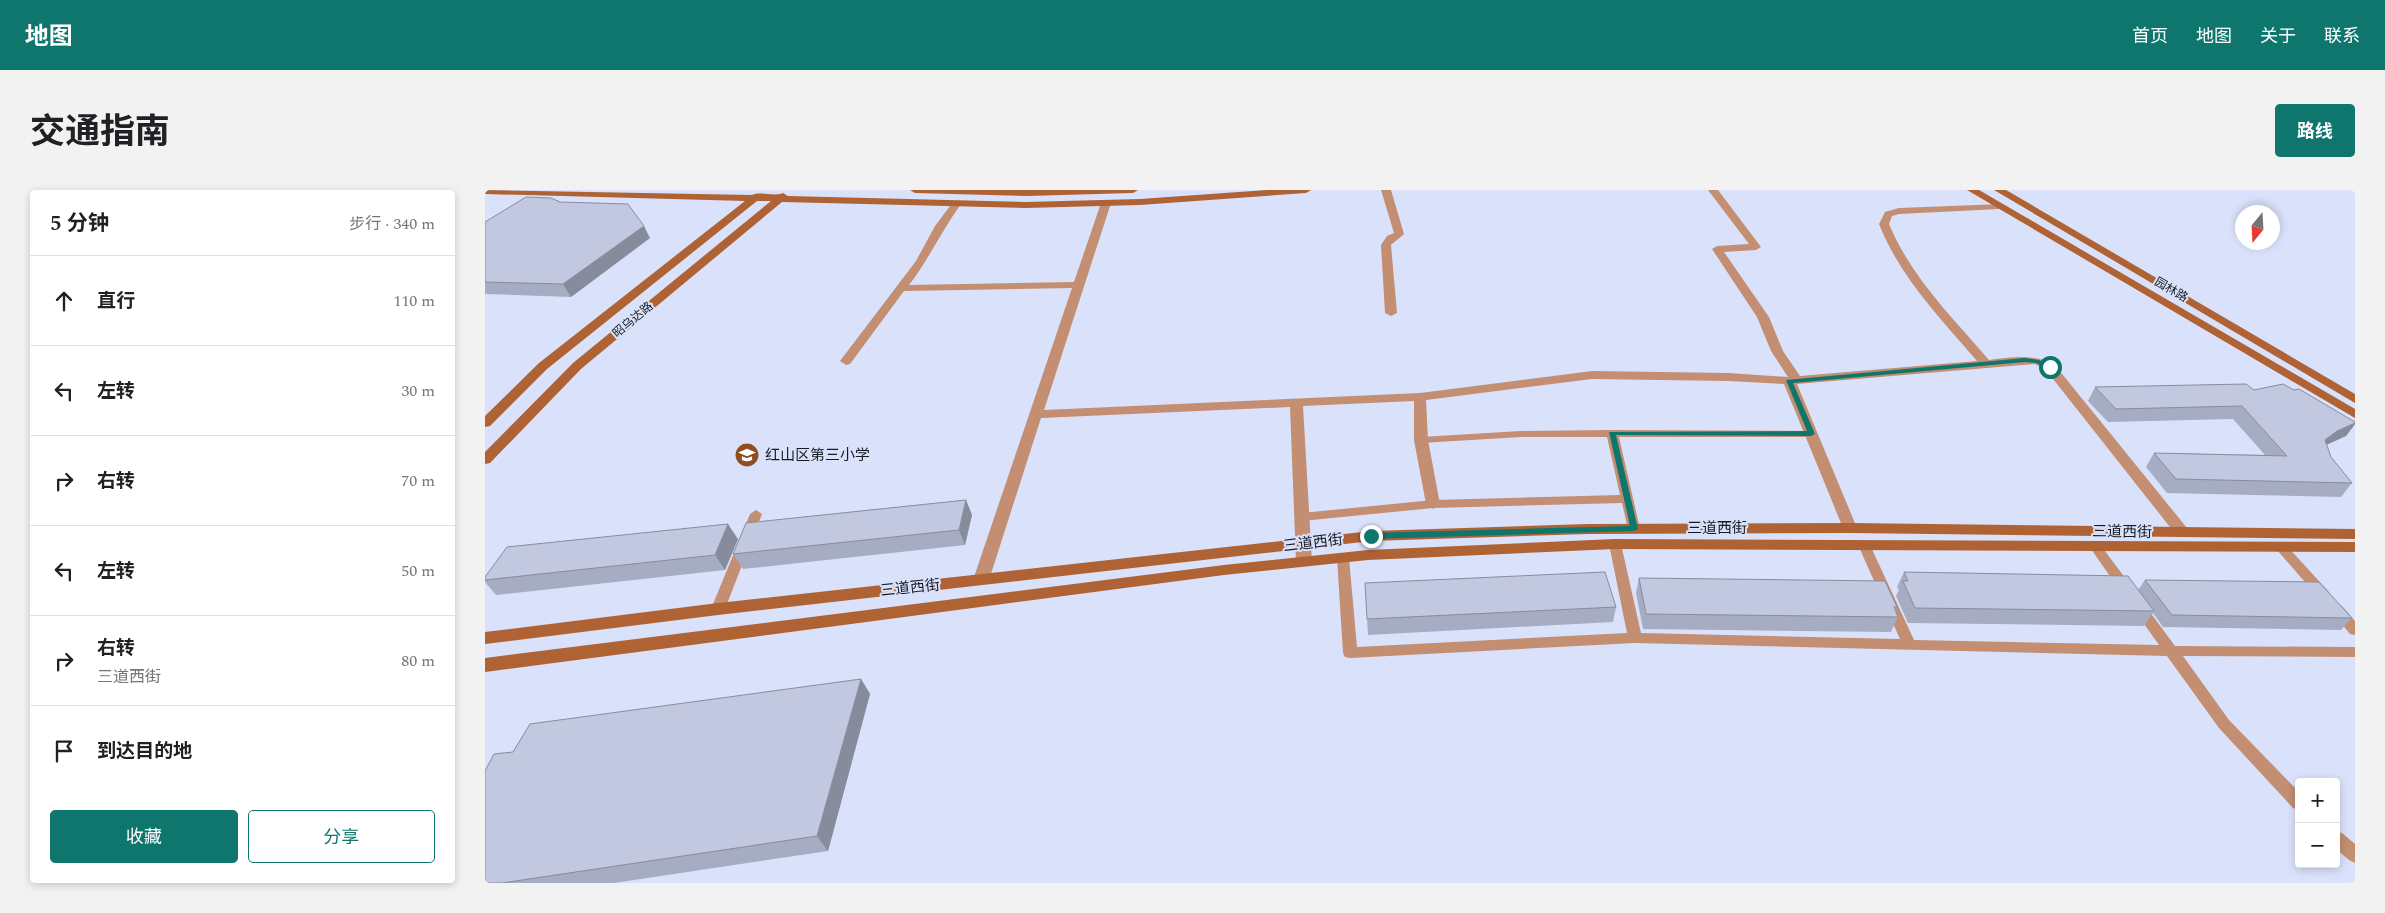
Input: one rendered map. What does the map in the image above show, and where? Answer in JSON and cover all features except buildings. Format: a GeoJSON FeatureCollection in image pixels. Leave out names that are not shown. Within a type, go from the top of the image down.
{"type":"FeatureCollection","features":[{"type":"Feature","properties":{"kind":"main road","name":"昭乌达路"},"geometry":{"type":"LineString","coordinates":[[485,423],[543,366],[764,190]]}},
{"type":"Feature","properties":{"kind":"main road","name":"昭乌达路"},"geometry":{"type":"LineString","coordinates":[[485,460],[577,366],[790,190]]}},
{"type":"Feature","properties":{"kind":"main road"},"geometry":{"type":"LineString","coordinates":[[915,190],[1027,193],[1133,190]]}},
{"type":"Feature","properties":{"kind":"main road"},"geometry":{"type":"LineString","coordinates":[[485,191],[1025,205],[1106,203],[1306,190]]}},
{"type":"Feature","properties":{"kind":"main road","name":"园林路"},"geometry":{"type":"LineString","coordinates":[[1972,190],[2355,414]]}},
{"type":"Feature","properties":{"kind":"main road","name":"园林路"},"geometry":{"type":"LineString","coordinates":[[1999,190],[2355,399]]}},
{"type":"Feature","properties":{"kind":"main road","name":"三道西街"},"geometry":{"type":"LineString","coordinates":[[485,638],[718,609],[1371,536],[1634,529],[1849,528],[2355,534]]}},
{"type":"Feature","properties":{"kind":"main road"},"geometry":{"type":"LineString","coordinates":[[485,665],[1224,570],[1343,558],[1615,544],[2355,547]]}},
{"type":"Feature","properties":{"kind":"street"},"geometry":{"type":"LineString","coordinates":[[1385,190],[1399,234],[1391,238],[1386,245],[1391,313]]}},
{"type":"Feature","properties":{"kind":"street"},"geometry":{"type":"LineString","coordinates":[[1713,190],[1756,247],[1717,249],[1763,316],[1792,381],[1849,528]]}},
{"type":"Feature","properties":{"kind":"street"},"geometry":{"type":"LineString","coordinates":[[981,580],[1106,203]]}},
{"type":"Feature","properties":{"kind":"street"},"geometry":{"type":"LineString","coordinates":[[846,361],[921,262],[940,226],[956,204]]}},
{"type":"Feature","properties":{"kind":"street"},"geometry":{"type":"LineString","coordinates":[[1986,363],[1905,267],[1889,240],[1884,224],[1888,214],[1899,211],[1999,206]]}},
{"type":"Feature","properties":{"kind":"street"},"geometry":{"type":"LineString","coordinates":[[901,288],[1079,285]]}},
{"type":"Feature","properties":{"kind":"street"},"geometry":{"type":"LineString","coordinates":[[1037,414],[1296,401],[1420,397],[1592,375],[1728,377],[1792,381],[1986,363],[2037,361],[2050,367],[2182,532]]}},
{"type":"Feature","properties":{"kind":"street"},"geometry":{"type":"LineString","coordinates":[[1420,397],[1421,440],[1433,504]]}},
{"type":"Feature","properties":{"kind":"street"},"geometry":{"type":"LineString","coordinates":[[1296,401],[1304,562]]}},
{"type":"Feature","properties":{"kind":"lane"},"geometry":{"type":"LineString","coordinates":[[1612,433],[1634,529]]}},
{"type":"Feature","properties":{"kind":"lane"},"geometry":{"type":"LineString","coordinates":[[1421,440],[1521,434],[1811,434]]}},
{"type":"Feature","properties":{"kind":"lane"},"geometry":{"type":"LineString","coordinates":[[1302,518],[1433,504],[1626,499]]}},
{"type":"Feature","properties":{"kind":"lane"},"geometry":{"type":"LineString","coordinates":[[718,609],[756,514]]}},
{"type":"Feature","properties":{"kind":"lane"},"geometry":{"type":"LineString","coordinates":[[1615,544],[1635,638]]}},
{"type":"Feature","properties":{"kind":"lane"},"geometry":{"type":"LineString","coordinates":[[1864,545],[1910,645]]}},
{"type":"Feature","properties":{"kind":"lane"},"geometry":{"type":"LineString","coordinates":[[2095,546],[2224,724],[2295,798]]}},
{"type":"Feature","properties":{"kind":"lane"},"geometry":{"type":"LineString","coordinates":[[2281,547],[2355,630]]}},
{"type":"Feature","properties":{"kind":"lane"},"geometry":{"type":"LineString","coordinates":[[1343,558],[1350,653],[1635,638],[2171,651],[2355,652]]}},
{"type":"Feature","properties":{"kind":"lane"},"geometry":{"type":"LineString","coordinates":[[2340,842],[2355,855]]}},
{"type":"Feature","properties":{"kind":"place","name":"红山区第三小学"},"geometry":{"type":"Point","coordinates":[747,455]}},
{"type":"Feature","properties":{"kind":"route"},"geometry":{"type":"LineString","coordinates":[[1371,536],[1493,531],[1634,529],[1612,433],[1811,434],[1789,381],[2025,360],[2037,361],[2050,367]]}}]}
